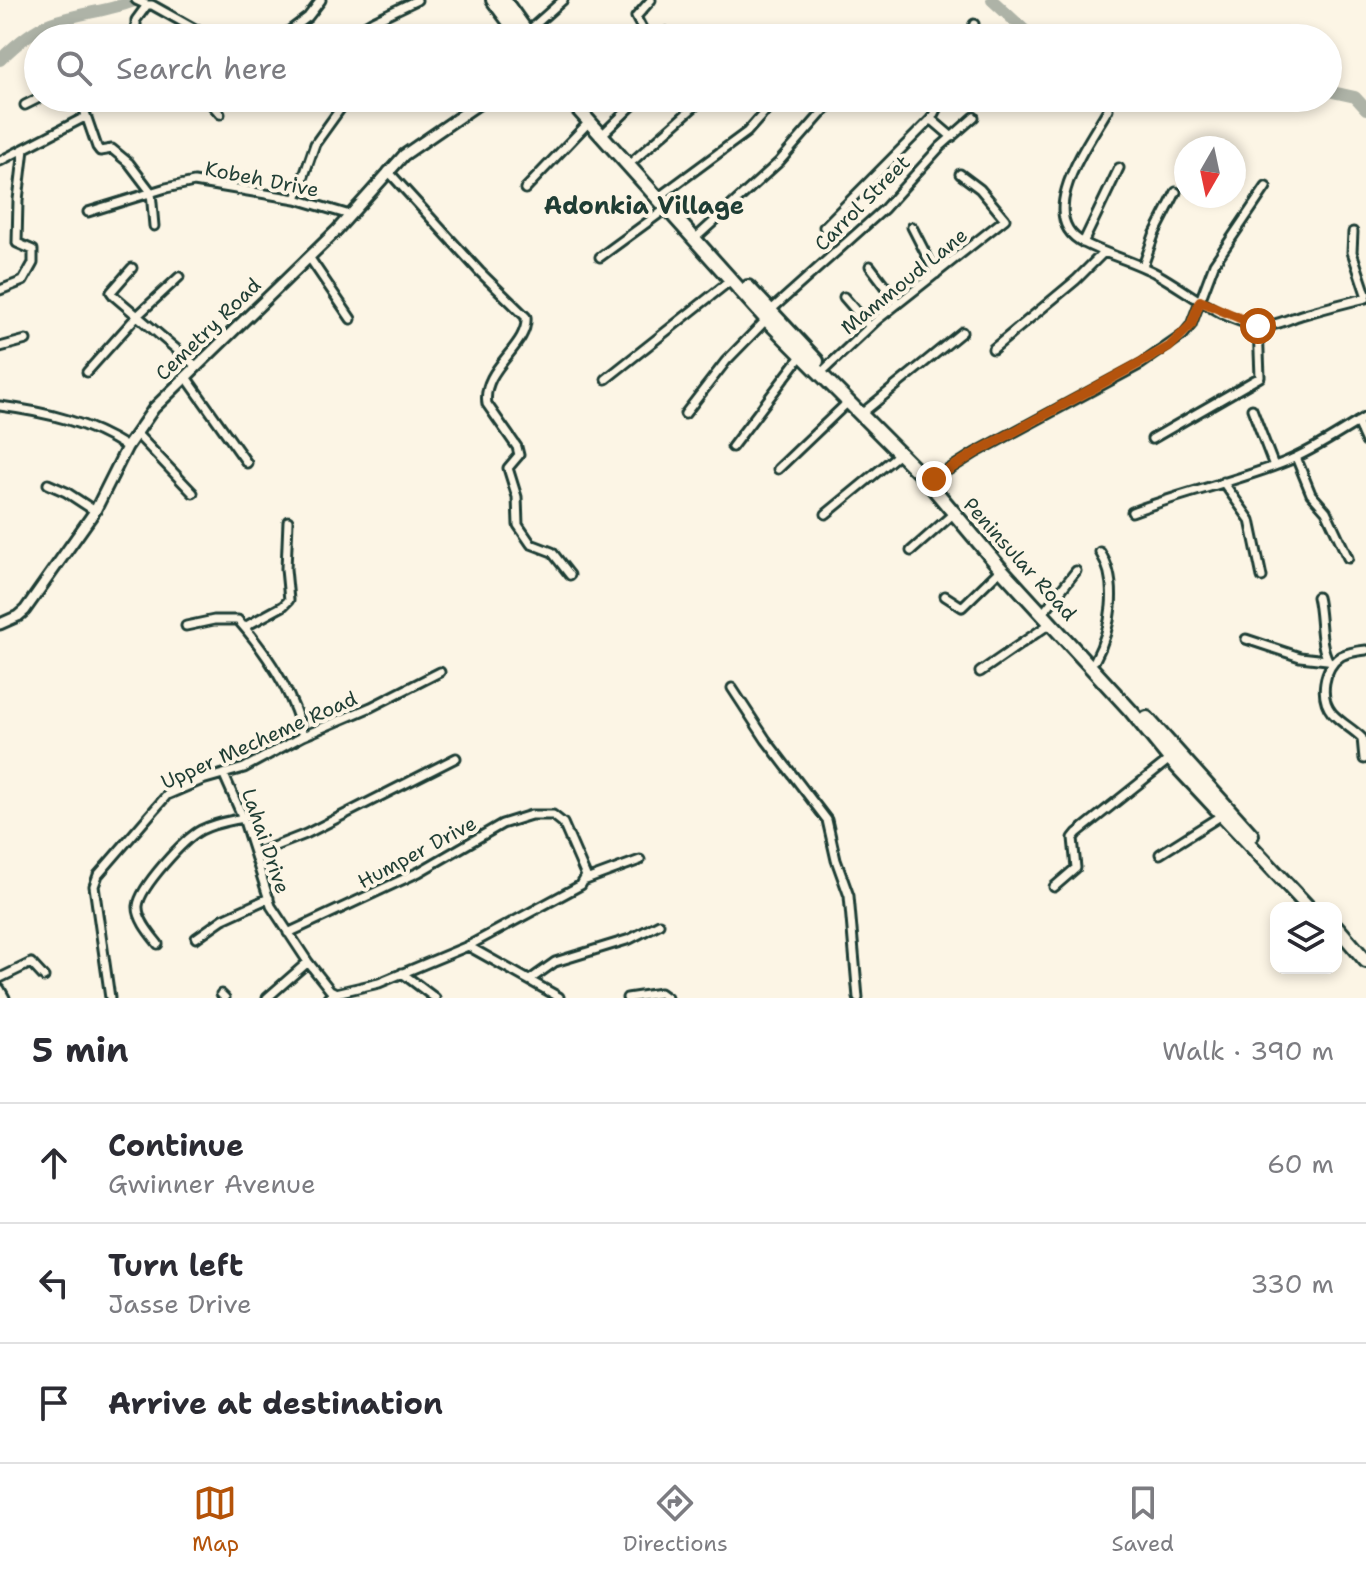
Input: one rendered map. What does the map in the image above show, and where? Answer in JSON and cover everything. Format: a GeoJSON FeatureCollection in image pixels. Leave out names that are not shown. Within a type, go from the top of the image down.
{"type":"FeatureCollection","features":[{"type":"Feature","properties":{"kind":"main road"},"geometry":{"type":"LineString","coordinates":[[493,0],[516,24]]}},
{"type":"Feature","properties":{"kind":"main road"},"geometry":{"type":"LineString","coordinates":[[504,0],[519,24]]}},
{"type":"Feature","properties":{"kind":"main road","name":"Peninsular Road"},"geometry":{"type":"LineString","coordinates":[[584,112],[589,122],[731,280],[934,479],[1095,660],[1222,815],[1303,902]]}},
{"type":"Feature","properties":{"kind":"main road","name":"Peninsular Road"},"geometry":{"type":"LineString","coordinates":[[589,112],[700,234],[801,356],[928,482],[1001,569],[1139,721],[1314,902]]}},
{"type":"Feature","properties":{"kind":"main road"},"geometry":{"type":"LineString","coordinates":[[1342,933],[1366,961]]}},
{"type":"Feature","properties":{"kind":"main road"},"geometry":{"type":"LineString","coordinates":[[1342,943],[1366,972]]}},
{"type":"Feature","properties":{"kind":"street"},"geometry":{"type":"LineString","coordinates":[[299,24],[321,0]]}},
{"type":"Feature","properties":{"kind":"street"},"geometry":{"type":"LineString","coordinates":[[370,24],[417,0]]}},
{"type":"Feature","properties":{"kind":"street"},"geometry":{"type":"LineString","coordinates":[[539,24],[563,0]]}},
{"type":"Feature","properties":{"kind":"street"},"geometry":{"type":"LineString","coordinates":[[640,24],[636,17],[651,0]]}},
{"type":"Feature","properties":{"kind":"street"},"geometry":{"type":"LineString","coordinates":[[136,24],[142,2],[160,8],[187,24]]}},
{"type":"Feature","properties":{"kind":"street"},"geometry":{"type":"LineString","coordinates":[[84,112],[100,151],[112,149],[121,156],[151,192],[154,226]]}},
{"type":"Feature","properties":{"kind":"street"},"geometry":{"type":"LineString","coordinates":[[296,199],[315,144],[338,112]]}},
{"type":"Feature","properties":{"kind":"street","name":"Cemetry Road"},"geometry":{"type":"LineString","coordinates":[[0,624],[25,610],[95,511],[127,447],[154,408],[309,257],[388,171],[425,139],[469,112]]}},
{"type":"Feature","properties":{"kind":"street"},"geometry":{"type":"LineString","coordinates":[[606,131],[626,112]]}},
{"type":"Feature","properties":{"kind":"street"},"geometry":{"type":"LineString","coordinates":[[634,160],[688,112]]}},
{"type":"Feature","properties":{"kind":"street"},"geometry":{"type":"LineString","coordinates":[[663,194],[747,132],[765,112]]}},
{"type":"Feature","properties":{"kind":"street"},"geometry":{"type":"LineString","coordinates":[[700,234],[779,162],[823,112]]}},
{"type":"Feature","properties":{"kind":"street"},"geometry":{"type":"LineString","coordinates":[[824,227],[935,112]]}},
{"type":"Feature","properties":{"kind":"street"},"geometry":{"type":"LineString","coordinates":[[1106,112],[1071,171],[1064,201],[1066,222],[1075,238],[1083,243],[1143,266],[1200,301],[1258,326],[1278,323],[1366,296],[1352,252],[1353,232]]}},
{"type":"Feature","properties":{"kind":"street"},"geometry":{"type":"LineString","coordinates":[[0,161],[85,117]]}},
{"type":"Feature","properties":{"kind":"street","name":"Carrol Street"},"geometry":{"type":"LineString","coordinates":[[685,414],[735,351],[770,315],[884,209],[974,117]]}},
{"type":"Feature","properties":{"kind":"street"},"geometry":{"type":"LineString","coordinates":[[931,119],[952,137]]}},
{"type":"Feature","properties":{"kind":"street"},"geometry":{"type":"LineString","coordinates":[[525,189],[589,122]]}},
{"type":"Feature","properties":{"kind":"street"},"geometry":{"type":"LineString","coordinates":[[0,290],[23,281],[33,263],[33,250],[17,243],[24,149]]}},
{"type":"Feature","properties":{"kind":"street"},"geometry":{"type":"LineString","coordinates":[[1083,243],[1119,168]]}},
{"type":"Feature","properties":{"kind":"street"},"geometry":{"type":"LineString","coordinates":[[388,171],[480,272],[526,317],[526,327],[494,373],[486,399],[517,447],[519,455],[508,468],[517,497],[518,525],[531,544],[552,552],[570,575]]}},
{"type":"Feature","properties":{"kind":"street","name":"Mammoud Lane"},"geometry":{"type":"LineString","coordinates":[[825,369],[869,326],[1005,219],[980,189],[960,174]]}},
{"type":"Feature","properties":{"kind":"street","name":"Kobeh Drive"},"geometry":{"type":"LineString","coordinates":[[88,212],[194,182],[296,199],[350,215]]}},
{"type":"Feature","properties":{"kind":"street"},"geometry":{"type":"LineString","coordinates":[[934,479],[975,453],[1169,347],[1191,325],[1214,264],[1266,187]]}},
{"type":"Feature","properties":{"kind":"street"},"geometry":{"type":"LineString","coordinates":[[1143,266],[1154,235],[1174,196]]}},
{"type":"Feature","properties":{"kind":"street"},"geometry":{"type":"LineString","coordinates":[[600,257],[667,208]]}},
{"type":"Feature","properties":{"kind":"street"},"geometry":{"type":"LineString","coordinates":[[912,227],[936,274]]}},
{"type":"Feature","properties":{"kind":"street"},"geometry":{"type":"LineString","coordinates":[[993,349],[1076,280],[1104,252]]}},
{"type":"Feature","properties":{"kind":"street"},"geometry":{"type":"LineString","coordinates":[[309,257],[351,319]]}},
{"type":"Feature","properties":{"kind":"street"},"geometry":{"type":"LineString","coordinates":[[870,266],[898,303]]}},
{"type":"Feature","properties":{"kind":"street"},"geometry":{"type":"LineString","coordinates":[[132,268],[111,292],[196,366]]}},
{"type":"Feature","properties":{"kind":"street"},"geometry":{"type":"LineString","coordinates":[[87,372],[137,316],[179,277]]}},
{"type":"Feature","properties":{"kind":"street"},"geometry":{"type":"LineString","coordinates":[[606,379],[731,280]]}},
{"type":"Feature","properties":{"kind":"street"},"geometry":{"type":"LineString","coordinates":[[844,297],[869,326]]}},
{"type":"Feature","properties":{"kind":"street"},"geometry":{"type":"LineString","coordinates":[[1152,439],[1260,377],[1258,326]]}},
{"type":"Feature","properties":{"kind":"street"},"geometry":{"type":"LineString","coordinates":[[866,410],[962,332]]}},
{"type":"Feature","properties":{"kind":"street"},"geometry":{"type":"LineString","coordinates":[[0,347],[26,340]]}},
{"type":"Feature","properties":{"kind":"street"},"geometry":{"type":"LineString","coordinates":[[732,447],[801,356]]}},
{"type":"Feature","properties":{"kind":"street"},"geometry":{"type":"LineString","coordinates":[[186,377],[247,463]]}},
{"type":"Feature","properties":{"kind":"street"},"geometry":{"type":"LineString","coordinates":[[778,469],[847,403]]}},
{"type":"Feature","properties":{"kind":"street"},"geometry":{"type":"LineString","coordinates":[[0,406],[28,409],[80,422],[108,434],[127,447]]}},
{"type":"Feature","properties":{"kind":"street"},"geometry":{"type":"LineString","coordinates":[[1252,409],[1274,466]]}},
{"type":"Feature","properties":{"kind":"street"},"geometry":{"type":"LineString","coordinates":[[1132,512],[1274,466],[1366,417]]}},
{"type":"Feature","properties":{"kind":"street"},"geometry":{"type":"LineString","coordinates":[[1357,422],[1366,442]]}},
{"type":"Feature","properties":{"kind":"street"},"geometry":{"type":"LineString","coordinates":[[136,433],[193,493]]}},
{"type":"Feature","properties":{"kind":"street"},"geometry":{"type":"LineString","coordinates":[[826,514],[899,454]]}},
{"type":"Feature","properties":{"kind":"street"},"geometry":{"type":"LineString","coordinates":[[1296,457],[1311,494],[1326,511],[1348,558]]}},
{"type":"Feature","properties":{"kind":"street"},"geometry":{"type":"LineString","coordinates":[[1223,482],[1250,520],[1262,577]]}},
{"type":"Feature","properties":{"kind":"street"},"geometry":{"type":"LineString","coordinates":[[48,484],[95,511]]}},
{"type":"Feature","properties":{"kind":"street"},"geometry":{"type":"LineString","coordinates":[[911,551],[953,514]]}},
{"type":"Feature","properties":{"kind":"street"},"geometry":{"type":"LineString","coordinates":[[246,629],[289,600],[286,569],[288,521]]}},
{"type":"Feature","properties":{"kind":"street"},"geometry":{"type":"LineString","coordinates":[[1095,660],[1109,620],[1111,586],[1111,575],[1100,552]]}},
{"type":"Feature","properties":{"kind":"street"},"geometry":{"type":"LineString","coordinates":[[945,596],[962,607],[1001,569]]}},
{"type":"Feature","properties":{"kind":"street"},"geometry":{"type":"LineString","coordinates":[[1047,608],[1076,571]]}},
{"type":"Feature","properties":{"kind":"street"},"geometry":{"type":"LineString","coordinates":[[1317,597],[1330,662],[1324,684],[1324,699],[1331,712],[1362,738],[1364,759]]}},
{"type":"Feature","properties":{"kind":"street"},"geometry":{"type":"LineString","coordinates":[[186,626],[214,620],[238,620],[291,696],[303,736]]}},
{"type":"Feature","properties":{"kind":"street"},"geometry":{"type":"LineString","coordinates":[[980,672],[1051,623]]}},
{"type":"Feature","properties":{"kind":"street"},"geometry":{"type":"LineString","coordinates":[[1246,639],[1300,657],[1330,662],[1349,653],[1366,650]]}},
{"type":"Feature","properties":{"kind":"street","name":"Upper Mecheme Road"},"geometry":{"type":"LineString","coordinates":[[110,998],[94,886],[98,875],[167,795],[202,780],[244,768],[303,736],[371,707],[440,672]]}},
{"type":"Feature","properties":{"kind":"street"},"geometry":{"type":"LineString","coordinates":[[732,688],[827,820],[836,860],[849,896],[858,998]]}},
{"type":"Feature","properties":{"kind":"street"},"geometry":{"type":"LineString","coordinates":[[1054,887],[1076,868],[1072,840],[1077,833],[1173,756]]}},
{"type":"Feature","properties":{"kind":"street"},"geometry":{"type":"LineString","coordinates":[[255,854],[306,834],[456,758]]}},
{"type":"Feature","properties":{"kind":"street","name":"Lahai Drive"},"geometry":{"type":"LineString","coordinates":[[224,775],[243,818],[277,918],[332,996]]}},
{"type":"Feature","properties":{"kind":"street","name":"Humper Drive"},"geometry":{"type":"LineString","coordinates":[[288,933],[419,872],[510,821],[541,813],[553,815],[563,823],[584,868],[586,880]]}},
{"type":"Feature","properties":{"kind":"street"},"geometry":{"type":"LineString","coordinates":[[1160,854],[1222,815]]}},
{"type":"Feature","properties":{"kind":"street"},"geometry":{"type":"LineString","coordinates":[[158,944],[139,913],[138,905],[146,890],[193,835],[211,826],[243,818]]}},
{"type":"Feature","properties":{"kind":"street"},"geometry":{"type":"LineString","coordinates":[[332,996],[370,986],[468,946],[586,880],[640,860]]}},
{"type":"Feature","properties":{"kind":"street"},"geometry":{"type":"LineString","coordinates":[[196,938],[223,919],[269,898]]}},
{"type":"Feature","properties":{"kind":"street"},"geometry":{"type":"LineString","coordinates":[[531,979],[555,962],[630,939],[659,924]]}},
{"type":"Feature","properties":{"kind":"street"},"geometry":{"type":"LineString","coordinates":[[468,946],[531,979],[559,998]]}},
{"type":"Feature","properties":{"kind":"street"},"geometry":{"type":"LineString","coordinates":[[267,998],[308,962]]}},
{"type":"Feature","properties":{"kind":"street"},"geometry":{"type":"LineString","coordinates":[[0,978],[31,963],[44,977]]}},
{"type":"Feature","properties":{"kind":"street"},"geometry":{"type":"LineString","coordinates":[[402,973],[435,998]]}},
{"type":"Feature","properties":{"kind":"street"},"geometry":{"type":"LineString","coordinates":[[0,989],[5,998]]}},
{"type":"Feature","properties":{"kind":"street"},"geometry":{"type":"LineString","coordinates":[[627,998],[660,993],[667,998]]}},
{"type":"Feature","properties":{"kind":"waterway"},"geometry":{"type":"LineString","coordinates":[[50,24],[137,0]]}},
{"type":"Feature","properties":{"kind":"waterway"},"geometry":{"type":"LineString","coordinates":[[992,0],[1018,24]]}},
{"type":"Feature","properties":{"kind":"waterway"},"geometry":{"type":"LineString","coordinates":[[0,60],[24,39]]}},
{"type":"Feature","properties":{"kind":"waterway"},"geometry":{"type":"LineString","coordinates":[[1342,94],[1355,97],[1366,109]]}},
{"type":"Feature","properties":{"kind":"district","name":"Adonkia Village"},"geometry":{"type":"Point","coordinates":[644,206]}},
{"type":"Feature","properties":{"kind":"route"},"geometry":{"type":"LineString","coordinates":[[934,479],[1030,422],[1169,347],[1191,325],[1200,301],[1258,326]]}}]}
